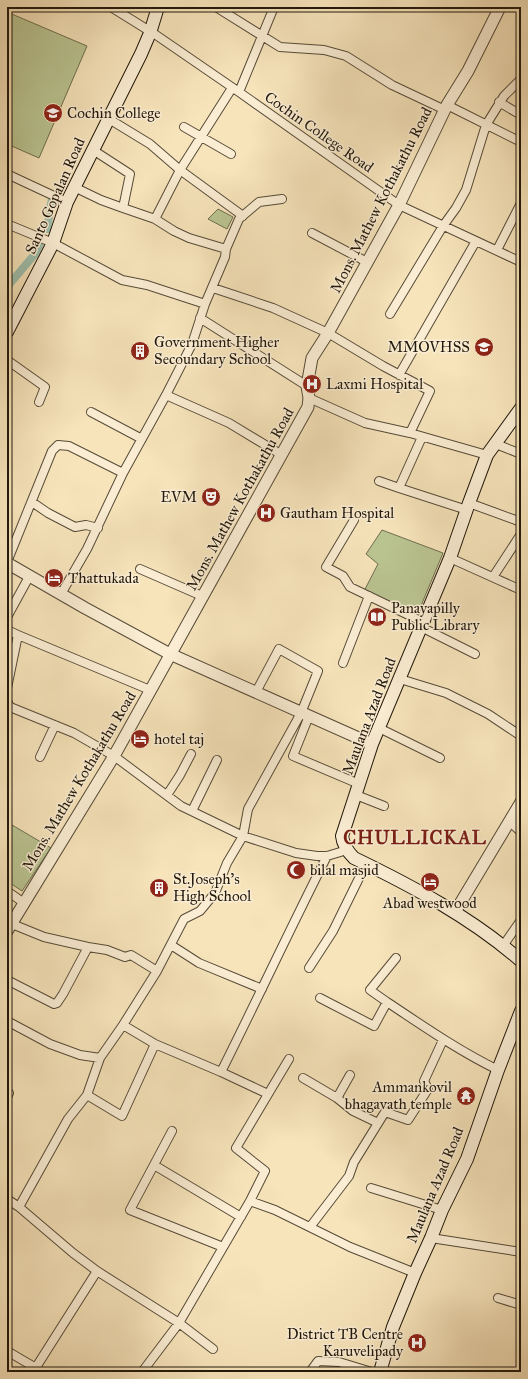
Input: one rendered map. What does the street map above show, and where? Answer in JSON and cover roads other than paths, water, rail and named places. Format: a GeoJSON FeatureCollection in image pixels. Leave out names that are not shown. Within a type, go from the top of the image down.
{"type":"FeatureCollection","features":[{"type":"Feature","properties":{"kind":"main road","name":"Santo Gopalan Road"},"geometry":{"type":"LineString","coordinates":[[7,332],[53,243],[67,202],[150,33],[158,7]]}},
{"type":"Feature","properties":{"kind":"main road","name":"Maulana Azad Road"},"geometry":{"type":"LineString","coordinates":[[346,850],[342,836],[372,744],[450,558],[487,455],[521,408]]}},
{"type":"Feature","properties":{"kind":"main road"},"geometry":{"type":"LineString","coordinates":[[346,850],[354,858],[455,912],[503,946],[521,961]]}},
{"type":"Feature","properties":{"kind":"main road","name":"Maulana Azad Road"},"geometry":{"type":"LineString","coordinates":[[380,1372],[393,1327],[442,1210],[467,1159],[498,1070],[521,1011]]}},
{"type":"Feature","properties":{"kind":"street","name":"Cochin College Road"},"geometry":{"type":"LineString","coordinates":[[111,7],[239,92],[399,205],[521,262]]}},
{"type":"Feature","properties":{"kind":"street"},"geometry":{"type":"LineString","coordinates":[[216,7],[280,47],[324,50],[346,56],[392,85],[446,107],[521,142]]}},
{"type":"Feature","properties":{"kind":"street"},"geometry":{"type":"LineString","coordinates":[[239,92],[274,7]]}},
{"type":"Feature","properties":{"kind":"street","name":"Mons. Mathew Kothakathu Road"},"geometry":{"type":"LineString","coordinates":[[9,928],[114,756],[308,408],[308,386],[312,358],[328,333],[399,205],[446,107],[468,71],[500,7]]}},
{"type":"Feature","properties":{"kind":"street"},"geometry":{"type":"LineString","coordinates":[[390,314],[466,190],[486,125],[500,102],[521,79]]}},
{"type":"Feature","properties":{"kind":"street"},"geometry":{"type":"LineString","coordinates":[[155,219],[180,170],[232,88]]}},
{"type":"Feature","properties":{"kind":"street"},"geometry":{"type":"LineString","coordinates":[[500,102],[521,115]]}},
{"type":"Feature","properties":{"kind":"street"},"geometry":{"type":"LineString","coordinates":[[109,119],[150,144],[180,170],[243,216]]}},
{"type":"Feature","properties":{"kind":"street"},"geometry":{"type":"LineString","coordinates":[[184,127],[231,154]]}},
{"type":"Feature","properties":{"kind":"street"},"geometry":{"type":"LineString","coordinates":[[93,150],[130,174],[123,208]]}},
{"type":"Feature","properties":{"kind":"street"},"geometry":{"type":"LineString","coordinates":[[7,174],[67,202]]}},
{"type":"Feature","properties":{"kind":"street"},"geometry":{"type":"LineString","coordinates":[[74,187],[101,200],[155,219],[174,231],[189,238],[226,249]]}},
{"type":"Feature","properties":{"kind":"street"},"geometry":{"type":"LineString","coordinates":[[61,594],[98,528],[123,473],[192,344],[205,304],[213,288],[225,257],[226,249],[239,219],[259,202],[282,199]]}},
{"type":"Feature","properties":{"kind":"street"},"geometry":{"type":"LineString","coordinates":[[497,250],[521,203]]}},
{"type":"Feature","properties":{"kind":"street"},"geometry":{"type":"LineString","coordinates":[[7,224],[53,243],[122,280],[147,285],[205,304]]}},
{"type":"Feature","properties":{"kind":"street"},"geometry":{"type":"LineString","coordinates":[[312,233],[368,262]]}},
{"type":"Feature","properties":{"kind":"street"},"geometry":{"type":"LineString","coordinates":[[399,375],[476,241]]}},
{"type":"Feature","properties":{"kind":"street"},"geometry":{"type":"LineString","coordinates":[[213,288],[273,308],[328,333],[399,375],[430,391],[410,433]]}},
{"type":"Feature","properties":{"kind":"street"},"geometry":{"type":"LineString","coordinates":[[200,318],[308,386]]}},
{"type":"Feature","properties":{"kind":"street"},"geometry":{"type":"LineString","coordinates":[[7,360],[46,387],[39,402]]}},
{"type":"Feature","properties":{"kind":"street"},"geometry":{"type":"LineString","coordinates":[[166,395],[230,423],[282,455]]}},
{"type":"Feature","properties":{"kind":"street"},"geometry":{"type":"LineString","coordinates":[[309,398],[365,423],[410,433],[487,455]]}},
{"type":"Feature","properties":{"kind":"street"},"geometry":{"type":"LineString","coordinates":[[91,412],[142,439]]}},
{"type":"Feature","properties":{"kind":"street"},"geometry":{"type":"LineString","coordinates":[[399,488],[422,437]]}},
{"type":"Feature","properties":{"kind":"street"},"geometry":{"type":"LineString","coordinates":[[496,444],[521,454]]}},
{"type":"Feature","properties":{"kind":"street"},"geometry":{"type":"LineString","coordinates":[[123,473],[69,446],[58,445],[52,451],[7,562],[61,594],[170,654],[372,744]]}},
{"type":"Feature","properties":{"kind":"street"},"geometry":{"type":"LineString","coordinates":[[379,481],[521,522]]}},
{"type":"Feature","properties":{"kind":"street"},"geometry":{"type":"LineString","coordinates":[[32,502],[48,513],[75,526],[86,525],[98,528]]}},
{"type":"Feature","properties":{"kind":"street"},"geometry":{"type":"LineString","coordinates":[[354,520],[326,567],[343,576],[350,587],[422,624],[475,654]]}},
{"type":"Feature","properties":{"kind":"street"},"geometry":{"type":"LineString","coordinates":[[493,577],[521,534]]}},
{"type":"Feature","properties":{"kind":"street"},"geometry":{"type":"LineString","coordinates":[[450,558],[521,590]]}},
{"type":"Feature","properties":{"kind":"street"},"geometry":{"type":"LineString","coordinates":[[140,569],[202,596]]}},
{"type":"Feature","properties":{"kind":"street"},"geometry":{"type":"LineString","coordinates":[[7,617],[30,576]]}},
{"type":"Feature","properties":{"kind":"street"},"geometry":{"type":"LineString","coordinates":[[343,664],[369,596]]}},
{"type":"Feature","properties":{"kind":"street"},"geometry":{"type":"LineString","coordinates":[[7,630],[150,690]]}},
{"type":"Feature","properties":{"kind":"street"},"geometry":{"type":"LineString","coordinates":[[7,688],[18,635]]}},
{"type":"Feature","properties":{"kind":"street"},"geometry":{"type":"LineString","coordinates":[[256,692],[279,649],[318,671],[293,756],[357,789],[384,806]]}},
{"type":"Feature","properties":{"kind":"street"},"geometry":{"type":"LineString","coordinates":[[400,679],[446,694],[488,714],[521,736]]}},
{"type":"Feature","properties":{"kind":"street"},"geometry":{"type":"LineString","coordinates":[[8,706],[74,733],[114,756],[181,806],[243,836],[296,853],[317,856],[327,856],[346,850]]}},
{"type":"Feature","properties":{"kind":"street"},"geometry":{"type":"LineString","coordinates":[[19,1207],[68,1119],[87,1095],[100,1058],[157,971],[184,919],[200,911],[215,893],[227,863],[243,836],[248,809],[305,715]]}},
{"type":"Feature","properties":{"kind":"street"},"geometry":{"type":"LineString","coordinates":[[40,758],[55,725]]}},
{"type":"Feature","properties":{"kind":"street"},"geometry":{"type":"LineString","coordinates":[[379,728],[440,758]]}},
{"type":"Feature","properties":{"kind":"street"},"geometry":{"type":"LineString","coordinates":[[167,795],[191,754]]}},
{"type":"Feature","properties":{"kind":"street"},"geometry":{"type":"LineString","coordinates":[[192,811],[217,760]]}},
{"type":"Feature","properties":{"kind":"street"},"geometry":{"type":"LineString","coordinates":[[455,912],[521,802]]}},
{"type":"Feature","properties":{"kind":"street"},"geometry":{"type":"LineString","coordinates":[[509,821],[521,832]]}},
{"type":"Feature","properties":{"kind":"street"},"geometry":{"type":"LineString","coordinates":[[221,1072],[262,990],[273,963],[327,856]]}},
{"type":"Feature","properties":{"kind":"street"},"geometry":{"type":"LineString","coordinates":[[309,968],[333,931],[366,864]]}},
{"type":"Feature","properties":{"kind":"street"},"geometry":{"type":"LineString","coordinates":[[7,891],[24,903]]}},
{"type":"Feature","properties":{"kind":"street"},"geometry":{"type":"LineString","coordinates":[[503,946],[521,920]]}},
{"type":"Feature","properties":{"kind":"street"},"geometry":{"type":"LineString","coordinates":[[9,928],[88,947],[107,950],[125,957],[132,956],[157,971]]}},
{"type":"Feature","properties":{"kind":"street"},"geometry":{"type":"LineString","coordinates":[[171,945],[199,963],[262,990]]}},
{"type":"Feature","properties":{"kind":"street"},"geometry":{"type":"LineString","coordinates":[[7,980],[54,1004],[57,1003],[88,947]]}},
{"type":"Feature","properties":{"kind":"street"},"geometry":{"type":"LineString","coordinates":[[396,958],[370,990],[443,1040],[498,1070]]}},
{"type":"Feature","properties":{"kind":"street"},"geometry":{"type":"LineString","coordinates":[[320,998],[374,1026],[387,1002]]}},
{"type":"Feature","properties":{"kind":"street"},"geometry":{"type":"LineString","coordinates":[[7,1021],[50,1044],[80,1055],[100,1058]]}},
{"type":"Feature","properties":{"kind":"street"},"geometry":{"type":"LineString","coordinates":[[123,1025],[154,1044],[221,1072],[268,1094]]}},
{"type":"Feature","properties":{"kind":"street"},"geometry":{"type":"LineString","coordinates":[[310,1227],[349,1176],[354,1162],[385,1112],[408,1120],[428,1089],[424,1080],[443,1040]]}},
{"type":"Feature","properties":{"kind":"street"},"geometry":{"type":"LineString","coordinates":[[87,1095],[122,1116],[154,1044]]}},
{"type":"Feature","properties":{"kind":"street"},"geometry":{"type":"LineString","coordinates":[[142,1372],[179,1323],[241,1217],[265,1171],[236,1148],[289,1059]]}},
{"type":"Feature","properties":{"kind":"street"},"geometry":{"type":"LineString","coordinates":[[337,1098],[350,1075]]}},
{"type":"Feature","properties":{"kind":"street"},"geometry":{"type":"LineString","coordinates":[[303,1078],[337,1098],[353,1111],[378,1123]]}},
{"type":"Feature","properties":{"kind":"street"},"geometry":{"type":"LineString","coordinates":[[172,1132],[130,1210],[223,1247]]}},
{"type":"Feature","properties":{"kind":"street"},"geometry":{"type":"LineString","coordinates":[[154,1165],[241,1217]]}},
{"type":"Feature","properties":{"kind":"street"},"geometry":{"type":"LineString","coordinates":[[371,1188],[442,1210]]}},
{"type":"Feature","properties":{"kind":"street"},"geometry":{"type":"LineString","coordinates":[[7,1199],[19,1207],[73,1253],[97,1271],[179,1323],[213,1350]]}},
{"type":"Feature","properties":{"kind":"street"},"geometry":{"type":"LineString","coordinates":[[250,1201],[275,1210],[350,1247],[415,1273]]}},
{"type":"Feature","properties":{"kind":"street"},"geometry":{"type":"LineString","coordinates":[[431,1238],[521,1252]]}},
{"type":"Feature","properties":{"kind":"street"},"geometry":{"type":"LineString","coordinates":[[7,1351],[34,1370],[97,1271]]}},
{"type":"Feature","properties":{"kind":"street"},"geometry":{"type":"LineString","coordinates":[[498,1298],[521,1305]]}},
{"type":"Feature","properties":{"kind":"street"},"geometry":{"type":"LineString","coordinates":[[310,1372],[318,1360],[338,1362],[372,1372]]}},
{"type":"Feature","properties":{"kind":"waterway"},"geometry":{"type":"LineString","coordinates":[[47,229],[52,198]]}},
{"type":"Feature","properties":{"kind":"waterway"},"geometry":{"type":"LineString","coordinates":[[7,287],[35,254],[40,243]]}},
{"type":"Feature","properties":{"kind":"place","name":"Cochin College"},"geometry":{"type":"Point","coordinates":[53,113]}},
{"type":"Feature","properties":{"kind":"place","name":"MMOVHSS"},"geometry":{"type":"Point","coordinates":[484,347]}},
{"type":"Feature","properties":{"kind":"place","name":"Government Higher Secoundary School"},"geometry":{"type":"Point","coordinates":[140,351]}},
{"type":"Feature","properties":{"kind":"place","name":"Laxmi Hospital"},"geometry":{"type":"Point","coordinates":[312,384]}},
{"type":"Feature","properties":{"kind":"place","name":"EVM"},"geometry":{"type":"Point","coordinates":[211,497]}},
{"type":"Feature","properties":{"kind":"place","name":"Gautham Hospital"},"geometry":{"type":"Point","coordinates":[266,513]}},
{"type":"Feature","properties":{"kind":"place","name":"Thattukada"},"geometry":{"type":"Point","coordinates":[54,578]}},
{"type":"Feature","properties":{"kind":"place","name":"Panayapilly Public Library"},"geometry":{"type":"Point","coordinates":[377,617]}},
{"type":"Feature","properties":{"kind":"place","name":"hotel taj"},"geometry":{"type":"Point","coordinates":[140,739]}},
{"type":"Feature","properties":{"kind":"place","name":"bilal masjid"},"geometry":{"type":"Point","coordinates":[296,870]}},
{"type":"Feature","properties":{"kind":"place","name":"Abad westwood"},"geometry":{"type":"Point","coordinates":[430,882]}},
{"type":"Feature","properties":{"kind":"place","name":"St.Joseph's High School"},"geometry":{"type":"Point","coordinates":[159,888]}},
{"type":"Feature","properties":{"kind":"place","name":"Ammankovil bhagavath temple"},"geometry":{"type":"Point","coordinates":[466,1096]}},
{"type":"Feature","properties":{"kind":"place","name":"District TB Centre Karuvelipady"},"geometry":{"type":"Point","coordinates":[417,1343]}},
{"type":"Feature","properties":{"kind":"district","name":"CHULLICKAL"},"geometry":{"type":"Point","coordinates":[415,837]}}]}
